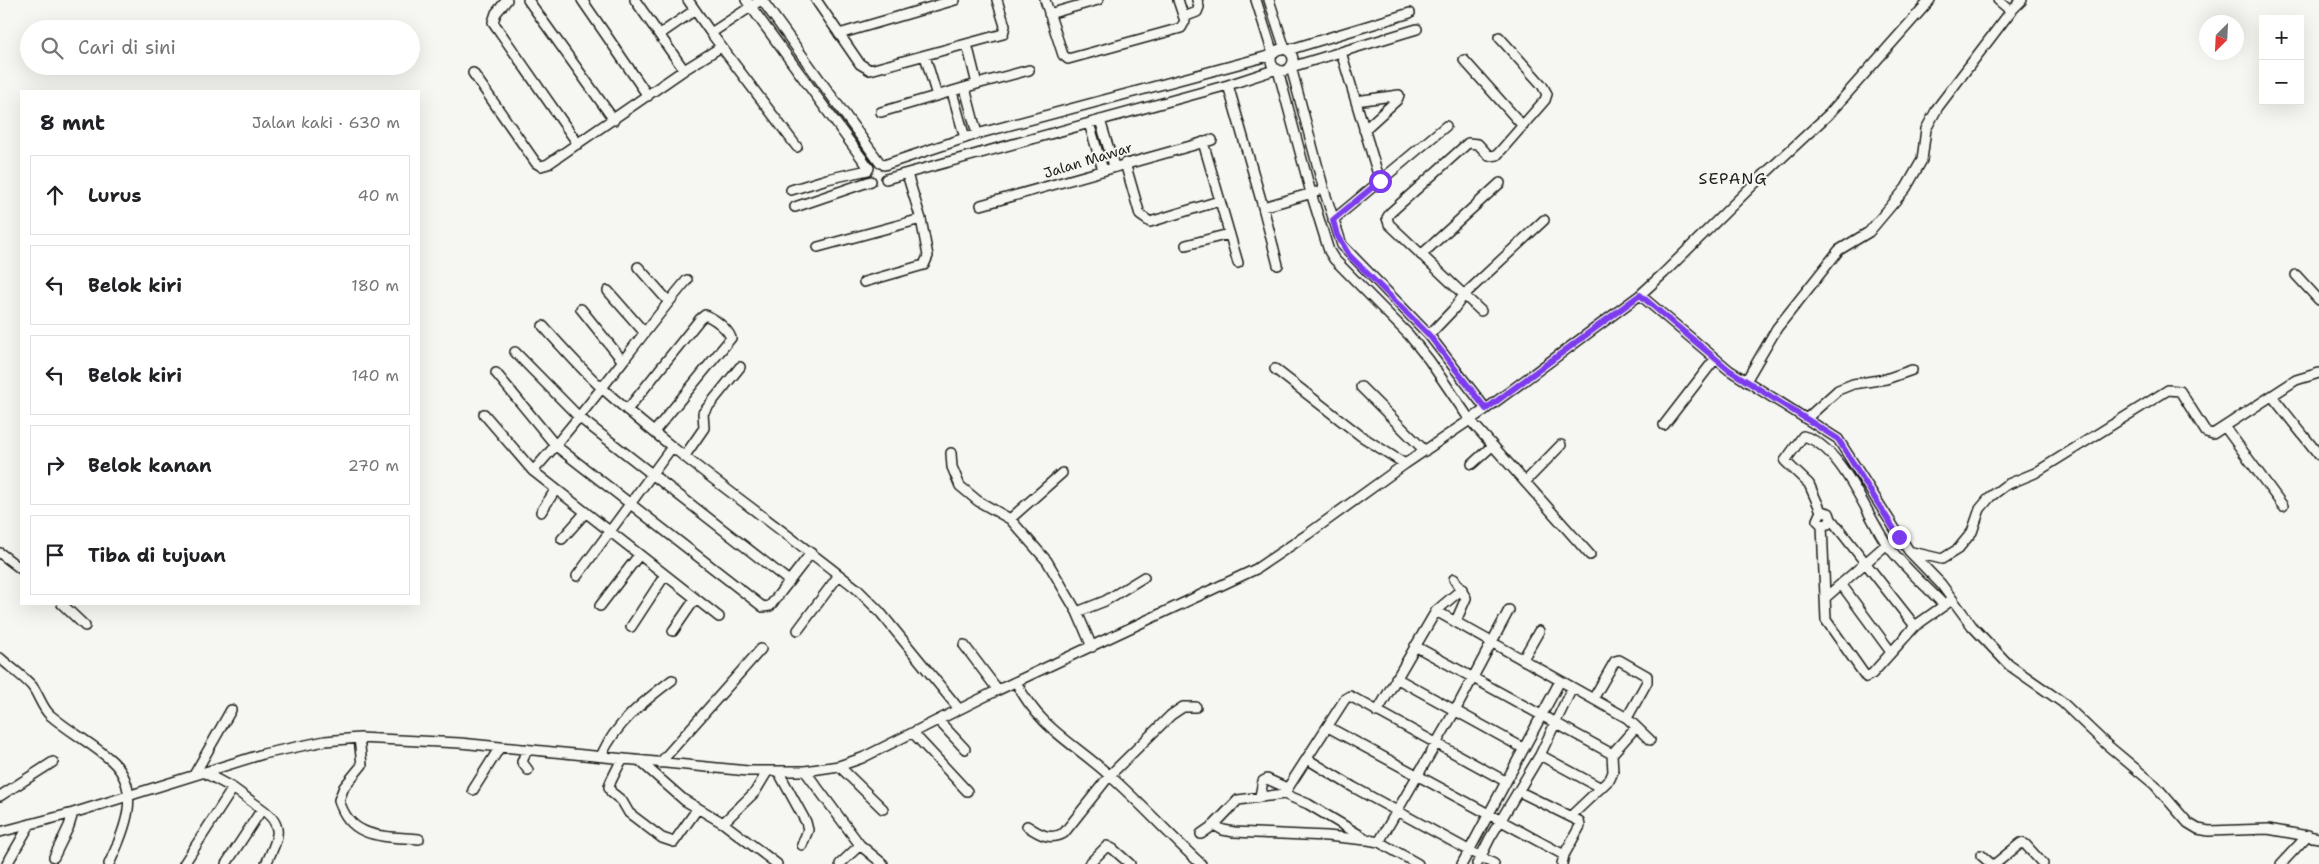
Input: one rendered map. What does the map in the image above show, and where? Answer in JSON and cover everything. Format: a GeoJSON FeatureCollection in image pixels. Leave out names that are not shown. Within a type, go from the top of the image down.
{"type":"FeatureCollection","features":[{"type":"Feature","properties":{"kind":"street"},"geometry":{"type":"LineString","coordinates":[[507,0],[496,13],[493,22],[578,144]]}},
{"type":"Feature","properties":{"kind":"street"},"geometry":{"type":"LineString","coordinates":[[528,0],[614,120]]}},
{"type":"Feature","properties":{"kind":"street"},"geometry":{"type":"LineString","coordinates":[[582,0],[648,96]]}},
{"type":"Feature","properties":{"kind":"street"},"geometry":{"type":"LineString","coordinates":[[635,0],[684,70]]}},
{"type":"Feature","properties":{"kind":"street"},"geometry":{"type":"LineString","coordinates":[[688,0],[797,148]]}},
{"type":"Feature","properties":{"kind":"street"},"geometry":{"type":"LineString","coordinates":[[711,33],[748,4],[761,0],[888,172],[886,179]]}},
{"type":"Feature","properties":{"kind":"street"},"geometry":{"type":"LineString","coordinates":[[816,0],[866,70],[874,70],[1003,34],[1006,30],[996,0]]}},
{"type":"Feature","properties":{"kind":"street"},"geometry":{"type":"LineString","coordinates":[[839,34],[955,0]]}},
{"type":"Feature","properties":{"kind":"street"},"geometry":{"type":"LineString","coordinates":[[1045,0],[1063,55],[1068,59],[1181,28],[1185,23],[1178,0]]}},
{"type":"Feature","properties":{"kind":"street"},"geometry":{"type":"LineString","coordinates":[[1049,14],[1098,0]]}},
{"type":"Feature","properties":{"kind":"street"},"geometry":{"type":"LineString","coordinates":[[1184,18],[1197,12],[1199,7],[1197,0]]}},
{"type":"Feature","properties":{"kind":"street"},"geometry":{"type":"LineString","coordinates":[[1256,0],[1272,55],[1272,63],[1277,70],[1329,251],[1429,360],[1470,420],[1590,555]]}},
{"type":"Feature","properties":{"kind":"street"},"geometry":{"type":"LineString","coordinates":[[1269,0],[1286,49],[1294,58],[1291,67],[1324,190],[1342,246],[1429,335],[1486,409]]}},
{"type":"Feature","properties":{"kind":"street"},"geometry":{"type":"LineString","coordinates":[[0,832],[73,813],[289,748],[325,741],[359,738],[402,738],[500,746],[641,762],[767,772],[839,766],[939,721],[998,690],[1256,568],[1308,534],[1405,464],[1486,409],[1640,295],[1829,114],[1930,0]]}},
{"type":"Feature","properties":{"kind":"street"},"geometry":{"type":"LineString","coordinates":[[1998,0],[2011,11]]}},
{"type":"Feature","properties":{"kind":"street"},"geometry":{"type":"LineString","coordinates":[[1746,381],[1777,328],[1838,250],[1868,232],[1906,188],[1922,160],[1926,129],[1938,108],[2011,11],[2022,0]]}},
{"type":"Feature","properties":{"kind":"street"},"geometry":{"type":"LineString","coordinates":[[748,4],[868,169],[867,174],[872,181]]}},
{"type":"Feature","properties":{"kind":"street"},"geometry":{"type":"LineString","coordinates":[[660,34],[695,10]]}},
{"type":"Feature","properties":{"kind":"street"},"geometry":{"type":"LineString","coordinates":[[791,190],[868,169],[874,164],[882,164],[977,134],[1272,55],[1278,49],[1286,49],[1410,13]]}},
{"type":"Feature","properties":{"kind":"street"},"geometry":{"type":"LineString","coordinates":[[795,207],[872,181],[880,183],[886,179],[1277,70],[1285,71],[1291,67],[1417,29]]}},
{"type":"Feature","properties":{"kind":"street"},"geometry":{"type":"LineString","coordinates":[[1481,311],[1389,224],[1387,218],[1390,213],[1468,143],[1478,144],[1489,156],[1493,156],[1502,150],[1545,100],[1547,94],[1499,37]]}},
{"type":"Feature","properties":{"kind":"street"},"geometry":{"type":"LineString","coordinates":[[967,44],[977,84]]}},
{"type":"Feature","properties":{"kind":"street"},"geometry":{"type":"LineString","coordinates":[[473,73],[538,165],[548,164],[684,70],[721,47]]}},
{"type":"Feature","properties":{"kind":"street"},"geometry":{"type":"LineString","coordinates":[[1341,52],[1380,181]]}},
{"type":"Feature","properties":{"kind":"street"},"geometry":{"type":"LineString","coordinates":[[925,56],[937,96]]}},
{"type":"Feature","properties":{"kind":"street"},"geometry":{"type":"LineString","coordinates":[[1464,60],[1523,126]]}},
{"type":"Feature","properties":{"kind":"street"},"geometry":{"type":"LineString","coordinates":[[881,112],[1029,70]]}},
{"type":"Feature","properties":{"kind":"street"},"geometry":{"type":"LineString","coordinates":[[1228,85],[1278,265]]}},
{"type":"Feature","properties":{"kind":"street"},"geometry":{"type":"LineString","coordinates":[[965,88],[977,134]]}},
{"type":"Feature","properties":{"kind":"street"},"geometry":{"type":"LineString","coordinates":[[952,92],[965,138]]}},
{"type":"Feature","properties":{"kind":"street"},"geometry":{"type":"LineString","coordinates":[[1356,101],[1399,95],[1397,100],[1364,130]]}},
{"type":"Feature","properties":{"kind":"street"},"geometry":{"type":"LineString","coordinates":[[1100,120],[1114,166]]}},
{"type":"Feature","properties":{"kind":"street"},"geometry":{"type":"LineString","coordinates":[[1089,123],[1103,170]]}},
{"type":"Feature","properties":{"kind":"street"},"geometry":{"type":"LineString","coordinates":[[1333,220],[1446,126]]}},
{"type":"Feature","properties":{"kind":"street","name":"Jalan Mawar"},"geometry":{"type":"LineString","coordinates":[[981,204],[1208,141],[1219,201]]}},
{"type":"Feature","properties":{"kind":"street"},"geometry":{"type":"LineString","coordinates":[[1125,163],[1140,215],[1144,220],[1150,222],[1158,220],[1219,201],[1238,263]]}},
{"type":"Feature","properties":{"kind":"street"},"geometry":{"type":"LineString","coordinates":[[864,282],[924,265],[928,256],[921,219],[907,174]]}},
{"type":"Feature","properties":{"kind":"street"},"geometry":{"type":"LineString","coordinates":[[1421,255],[1500,183]]}},
{"type":"Feature","properties":{"kind":"street"},"geometry":{"type":"LineString","coordinates":[[1263,207],[1324,190]]}},
{"type":"Feature","properties":{"kind":"street"},"geometry":{"type":"LineString","coordinates":[[818,247],[921,219]]}},
{"type":"Feature","properties":{"kind":"street"},"geometry":{"type":"LineString","coordinates":[[1429,335],[1453,310],[1464,295],[1544,220]]}},
{"type":"Feature","properties":{"kind":"street"},"geometry":{"type":"LineString","coordinates":[[1186,245],[1230,234]]}},
{"type":"Feature","properties":{"kind":"street"},"geometry":{"type":"LineString","coordinates":[[638,267],[669,302]]}},
{"type":"Feature","properties":{"kind":"street"},"geometry":{"type":"LineString","coordinates":[[1357,281],[1367,272]]}},
{"type":"Feature","properties":{"kind":"street"},"geometry":{"type":"LineString","coordinates":[[2296,275],[2319,300]]}},
{"type":"Feature","properties":{"kind":"street"},"geometry":{"type":"LineString","coordinates":[[533,471],[580,418],[622,360],[687,280]]}},
{"type":"Feature","properties":{"kind":"street"},"geometry":{"type":"LineString","coordinates":[[608,291],[644,332]]}},
{"type":"Feature","properties":{"kind":"street"},"geometry":{"type":"LineString","coordinates":[[1640,295],[1714,359],[1833,435],[1843,444],[1875,495],[1884,515],[1909,551],[1941,584],[1972,626],[2009,665],[2074,711],[2106,744],[2155,785],[2188,822],[2198,829],[2268,829],[2319,838]]}},
{"type":"Feature","properties":{"kind":"street"},"geometry":{"type":"LineString","coordinates":[[581,309],[622,360]]}},
{"type":"Feature","properties":{"kind":"street"},"geometry":{"type":"LineString","coordinates":[[627,410],[700,320],[705,315],[711,317],[731,338],[654,432]]}},
{"type":"Feature","properties":{"kind":"street"},"geometry":{"type":"LineString","coordinates":[[542,326],[601,388],[684,457],[839,575],[880,612],[959,709]]}},
{"type":"Feature","properties":{"kind":"street"},"geometry":{"type":"LineString","coordinates":[[1429,360],[1442,351]]}},
{"type":"Feature","properties":{"kind":"street"},"geometry":{"type":"LineString","coordinates":[[516,352],[580,418],[789,581]]}},
{"type":"Feature","properties":{"kind":"street"},"geometry":{"type":"LineString","coordinates":[[1664,425],[1714,359]]}},
{"type":"Feature","properties":{"kind":"street"},"geometry":{"type":"LineString","coordinates":[[684,457],[704,428],[703,413],[740,367]]}},
{"type":"Feature","properties":{"kind":"street"},"geometry":{"type":"LineString","coordinates":[[1275,369],[1361,436],[1405,464]]}},
{"type":"Feature","properties":{"kind":"street"},"geometry":{"type":"LineString","coordinates":[[1806,419],[1838,390],[1853,384],[1886,379],[1912,370]]}},
{"type":"Feature","properties":{"kind":"street"},"geometry":{"type":"LineString","coordinates":[[496,373],[556,446],[763,607],[770,606],[810,553]]}},
{"type":"Feature","properties":{"kind":"street"},"geometry":{"type":"LineString","coordinates":[[1909,551],[1942,559],[1958,550],[1972,532],[1980,509],[1990,497],[2006,485],[2035,473],[2168,390],[2180,391],[2206,432],[2213,434],[2296,380],[2319,373]]}},
{"type":"Feature","properties":{"kind":"street"},"geometry":{"type":"LineString","coordinates":[[1447,384],[1460,376]]}},
{"type":"Feature","properties":{"kind":"street"},"geometry":{"type":"LineString","coordinates":[[1362,386],[1424,451]]}},
{"type":"Feature","properties":{"kind":"street"},"geometry":{"type":"LineString","coordinates":[[2272,396],[2319,455]]}},
{"type":"Feature","properties":{"kind":"street"},"geometry":{"type":"LineString","coordinates":[[484,414],[533,471],[719,617]]}},
{"type":"Feature","properties":{"kind":"street"},"geometry":{"type":"LineString","coordinates":[[2225,427],[2283,506]]}},
{"type":"Feature","properties":{"kind":"street"},"geometry":{"type":"LineString","coordinates":[[1831,519],[1828,524],[1822,524],[1817,520],[1821,511],[1809,484],[1785,461],[1803,436],[1817,442],[1834,457],[1887,544],[1943,604]]}},
{"type":"Feature","properties":{"kind":"street"},"geometry":{"type":"LineString","coordinates":[[1525,482],[1561,445]]}},
{"type":"Feature","properties":{"kind":"street"},"geometry":{"type":"LineString","coordinates":[[1472,464],[1492,446]]}},
{"type":"Feature","properties":{"kind":"street"},"geometry":{"type":"LineString","coordinates":[[578,576],[609,530],[672,447]]}},
{"type":"Feature","properties":{"kind":"street"},"geometry":{"type":"LineString","coordinates":[[952,453],[952,468],[960,486],[978,500],[1010,519],[1047,561],[1078,612],[1092,647]]}},
{"type":"Feature","properties":{"kind":"street"},"geometry":{"type":"LineString","coordinates":[[1010,519],[1062,473]]}},
{"type":"Feature","properties":{"kind":"street"},"geometry":{"type":"LineString","coordinates":[[541,512],[556,489]]}},
{"type":"Feature","properties":{"kind":"street"},"geometry":{"type":"LineString","coordinates":[[1821,511],[1829,513],[1831,519],[1915,626]]}},
{"type":"Feature","properties":{"kind":"street"},"geometry":{"type":"LineString","coordinates":[[562,539],[585,513]]}},
{"type":"Feature","properties":{"kind":"street"},"geometry":{"type":"LineString","coordinates":[[1822,524],[1828,624],[1866,678],[1872,674],[1915,626],[1943,604],[1953,600]]}},
{"type":"Feature","properties":{"kind":"street"},"geometry":{"type":"LineString","coordinates":[[1825,598],[1887,544]]}},
{"type":"Feature","properties":{"kind":"street"},"geometry":{"type":"LineString","coordinates":[[0,553],[20,568]]}},
{"type":"Feature","properties":{"kind":"street"},"geometry":{"type":"LineString","coordinates":[[600,606],[639,554]]}},
{"type":"Feature","properties":{"kind":"street"},"geometry":{"type":"LineString","coordinates":[[798,630],[839,575]]}},
{"type":"Feature","properties":{"kind":"street"},"geometry":{"type":"LineString","coordinates":[[631,627],[666,576]]}},
{"type":"Feature","properties":{"kind":"street"},"geometry":{"type":"LineString","coordinates":[[1078,612],[1105,600],[1144,577]]}},
{"type":"Feature","properties":{"kind":"street"},"geometry":{"type":"LineString","coordinates":[[1454,579],[1462,588],[1466,598],[1456,621]]}},
{"type":"Feature","properties":{"kind":"street"},"geometry":{"type":"LineString","coordinates":[[1841,584],[1891,652]]}},
{"type":"Feature","properties":{"kind":"street"},"geometry":{"type":"LineString","coordinates":[[1377,712],[1436,611],[1462,588]]}},
{"type":"Feature","properties":{"kind":"street"},"geometry":{"type":"LineString","coordinates":[[673,631],[695,599]]}},
{"type":"Feature","properties":{"kind":"street"},"geometry":{"type":"LineString","coordinates":[[63,605],[85,626]]}},
{"type":"Feature","properties":{"kind":"street"},"geometry":{"type":"LineString","coordinates":[[1379,842],[1456,711],[1509,610]]}},
{"type":"Feature","properties":{"kind":"street"},"geometry":{"type":"LineString","coordinates":[[1436,611],[1627,718],[1650,740]]}},
{"type":"Feature","properties":{"kind":"street"},"geometry":{"type":"LineString","coordinates":[[1523,659],[1538,631]]}},
{"type":"Feature","properties":{"kind":"street"},"geometry":{"type":"LineString","coordinates":[[964,644],[998,690]]}},
{"type":"Feature","properties":{"kind":"street"},"geometry":{"type":"LineString","coordinates":[[1415,646],[1612,754]]}},
{"type":"Feature","properties":{"kind":"street"},"geometry":{"type":"LineString","coordinates":[[660,763],[761,649]]}},
{"type":"Feature","properties":{"kind":"street"},"geometry":{"type":"LineString","coordinates":[[0,658],[30,685],[48,714],[113,762],[121,774],[130,795],[126,823],[109,864]]}},
{"type":"Feature","properties":{"kind":"street"},"geometry":{"type":"LineString","coordinates":[[1593,699],[1615,661],[1619,660],[1643,673],[1647,676],[1647,682],[1627,718]]}},
{"type":"Feature","properties":{"kind":"street"},"geometry":{"type":"LineString","coordinates":[[1396,678],[1523,748]]}},
{"type":"Feature","properties":{"kind":"street"},"geometry":{"type":"LineString","coordinates":[[601,756],[614,731],[645,700],[672,680]]}},
{"type":"Feature","properties":{"kind":"street"},"geometry":{"type":"LineString","coordinates":[[1462,864],[1505,780],[1560,681]]}},
{"type":"Feature","properties":{"kind":"street"},"geometry":{"type":"LineString","coordinates":[[1016,682],[1024,699],[1042,720],[1110,776],[1201,864]]}},
{"type":"Feature","properties":{"kind":"street"},"geometry":{"type":"LineString","coordinates":[[1479,861],[1500,821],[1540,755],[1572,688]]}},
{"type":"Feature","properties":{"kind":"street"},"geometry":{"type":"LineString","coordinates":[[1201,834],[1214,825],[1238,800],[1285,791],[1345,699],[1350,696],[1505,780]]}},
{"type":"Feature","properties":{"kind":"street"},"geometry":{"type":"LineString","coordinates":[[1027,826],[1050,837],[1057,837],[1064,833],[1110,776],[1177,710],[1183,707],[1196,707]]}},
{"type":"Feature","properties":{"kind":"street"},"geometry":{"type":"LineString","coordinates":[[198,774],[231,710]]}},
{"type":"Feature","properties":{"kind":"street"},"geometry":{"type":"LineString","coordinates":[[939,721],[964,749]]}},
{"type":"Feature","properties":{"kind":"street"},"geometry":{"type":"LineString","coordinates":[[1328,727],[1500,821],[1563,859],[1580,826],[1579,821],[1518,791]]}},
{"type":"Feature","properties":{"kind":"street"},"geometry":{"type":"LineString","coordinates":[[1572,816],[1601,788],[1613,772],[1612,754],[1636,727]]}},
{"type":"Feature","properties":{"kind":"street"},"geometry":{"type":"LineString","coordinates":[[913,733],[967,791]]}},
{"type":"Feature","properties":{"kind":"street"},"geometry":{"type":"LineString","coordinates":[[359,738],[362,765],[344,787],[339,800],[346,817],[353,826],[375,835],[419,839]]}},
{"type":"Feature","properties":{"kind":"street"},"geometry":{"type":"LineString","coordinates":[[473,790],[500,746]]}},
{"type":"Feature","properties":{"kind":"street"},"geometry":{"type":"LineString","coordinates":[[527,749],[522,762],[528,770]]}},
{"type":"Feature","properties":{"kind":"street"},"geometry":{"type":"LineString","coordinates":[[1540,755],[1601,788]]}},
{"type":"Feature","properties":{"kind":"street"},"geometry":{"type":"LineString","coordinates":[[622,759],[611,781],[609,787],[611,792],[622,801],[629,813],[662,838],[674,842],[698,808]]}},
{"type":"Feature","properties":{"kind":"street"},"geometry":{"type":"LineString","coordinates":[[1307,759],[1397,812],[1469,851],[1479,861],[1494,864]]}},
{"type":"Feature","properties":{"kind":"street"},"geometry":{"type":"LineString","coordinates":[[0,796],[53,762]]}},
{"type":"Feature","properties":{"kind":"street"},"geometry":{"type":"LineString","coordinates":[[641,762],[669,789],[723,823],[777,864]]}},
{"type":"Feature","properties":{"kind":"street"},"geometry":{"type":"LineString","coordinates":[[839,766],[884,809]]}},
{"type":"Feature","properties":{"kind":"street"},"geometry":{"type":"LineString","coordinates":[[804,770],[860,845],[883,864]]}},
{"type":"Feature","properties":{"kind":"street"},"geometry":{"type":"LineString","coordinates":[[723,823],[755,792],[767,772]]}},
{"type":"Feature","properties":{"kind":"street"},"geometry":{"type":"LineString","coordinates":[[778,772],[806,822],[808,830],[802,844]]}},
{"type":"Feature","properties":{"kind":"street"},"geometry":{"type":"LineString","coordinates":[[198,774],[233,788],[275,820],[278,827],[277,837],[266,864]]}},
{"type":"Feature","properties":{"kind":"street"},"geometry":{"type":"LineString","coordinates":[[1260,796],[1263,781],[1267,779],[1368,840]]}},
{"type":"Feature","properties":{"kind":"street"},"geometry":{"type":"LineString","coordinates":[[184,864],[233,788]]}},
{"type":"Feature","properties":{"kind":"street"},"geometry":{"type":"LineString","coordinates":[[226,864],[262,809]]}},
{"type":"Feature","properties":{"kind":"street"},"geometry":{"type":"LineString","coordinates":[[54,858],[73,813]]}},
{"type":"Feature","properties":{"kind":"street"},"geometry":{"type":"LineString","coordinates":[[6,864],[30,824]]}},
{"type":"Feature","properties":{"kind":"street"},"geometry":{"type":"LineString","coordinates":[[1214,825],[1223,830],[1234,832],[1327,836],[1379,842],[1418,864]]}},
{"type":"Feature","properties":{"kind":"street"},"geometry":{"type":"LineString","coordinates":[[2284,863],[2308,835]]}},
{"type":"Feature","properties":{"kind":"street"},"geometry":{"type":"LineString","coordinates":[[1981,855],[1993,864],[2021,843],[2025,844],[2044,864]]}},
{"type":"Feature","properties":{"kind":"street"},"geometry":{"type":"LineString","coordinates":[[840,864],[860,845]]}},
{"type":"Feature","properties":{"kind":"street"},"geometry":{"type":"LineString","coordinates":[[1089,864],[1107,846],[1130,864]]}},
{"type":"Feature","properties":{"kind":"district","name":"SEPANG"},"geometry":{"type":"Point","coordinates":[1733,178]}},
{"type":"Feature","properties":{"kind":"route"},"geometry":{"type":"LineString","coordinates":[[1380,181],[1333,220],[1342,246],[1429,335],[1486,409],[1640,295],[1729,370],[1784,407],[1838,439],[1875,495],[1884,515],[1899,537]]}}]}
